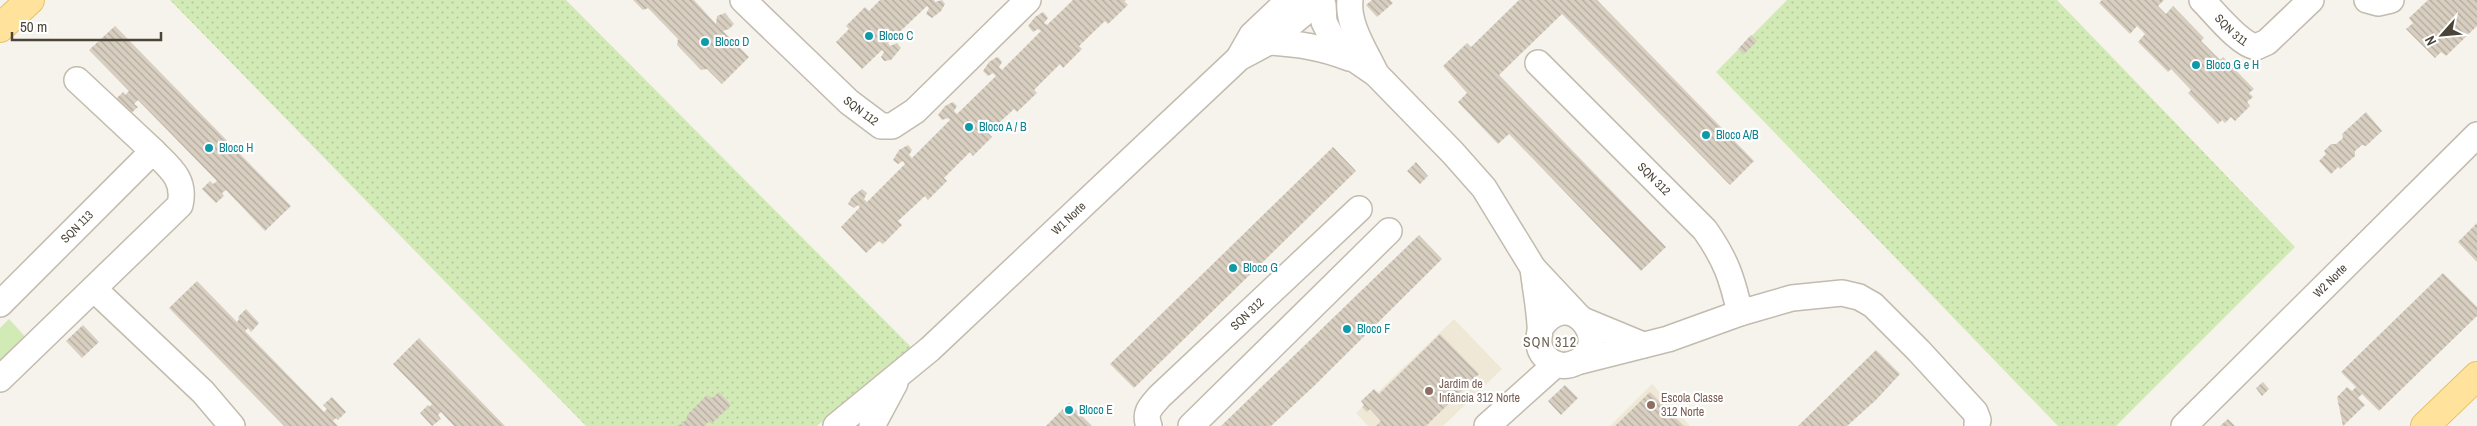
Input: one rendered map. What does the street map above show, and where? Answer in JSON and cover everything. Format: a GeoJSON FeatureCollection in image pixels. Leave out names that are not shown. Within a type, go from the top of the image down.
{"type":"FeatureCollection","features":[{"type":"Feature","properties":{"kind":"main road"},"geometry":{"type":"LineString","coordinates":[[0,28],[30,0]]}},
{"type":"Feature","properties":{"kind":"main road"},"geometry":{"type":"LineString","coordinates":[[2425,426],[2477,376]]}},
{"type":"Feature","properties":{"kind":"street","name":"SQN 112"},"geometry":{"type":"LineString","coordinates":[[743,0],[848,102],[881,126],[892,126],[903,121],[915,111],[1028,0]]}},
{"type":"Feature","properties":{"kind":"street","name":"W1 Norte"},"geometry":{"type":"LineString","coordinates":[[1239,58],[1252,35],[1289,0]]}},
{"type":"Feature","properties":{"kind":"street"},"geometry":{"type":"LineString","coordinates":[[1350,0],[1353,24],[1367,68]]}},
{"type":"Feature","properties":{"kind":"street","name":"SQN 311"},"geometry":{"type":"LineString","coordinates":[[2202,0],[2245,42],[2256,47],[2267,42],[2311,0]]}},
{"type":"Feature","properties":{"kind":"street"},"geometry":{"type":"LineString","coordinates":[[2367,0],[2378,3],[2390,0]]}},
{"type":"Feature","properties":{"kind":"street","name":"W1 Norte"},"geometry":{"type":"LineString","coordinates":[[836,426],[898,377],[1239,58],[1269,42],[1322,2]]}},
{"type":"Feature","properties":{"kind":"street"},"geometry":{"type":"LineString","coordinates":[[1322,2],[1324,22],[1338,46],[1367,68],[1484,188],[1533,268],[1581,319],[1591,337],[1590,346],[1581,360]]}},
{"type":"Feature","properties":{"kind":"street"},"geometry":{"type":"LineString","coordinates":[[1269,42],[1326,48],[1367,68]]}},
{"type":"Feature","properties":{"kind":"street","name":"SQN 312"},"geometry":{"type":"LineString","coordinates":[[1538,63],[1704,230],[1720,251],[1731,275],[1740,313]]}},
{"type":"Feature","properties":{"kind":"street"},"geometry":{"type":"LineString","coordinates":[[0,379],[180,205],[183,190],[179,180],[153,151],[77,80]]}},
{"type":"Feature","properties":{"kind":"street","name":"W2 Norte"},"geometry":{"type":"LineString","coordinates":[[2184,426],[2477,135]]}},
{"type":"Feature","properties":{"kind":"street","name":"SQN 113"},"geometry":{"type":"LineString","coordinates":[[0,304],[153,151]]}},
{"type":"Feature","properties":{"kind":"street","name":"SQN 312"},"geometry":{"type":"LineString","coordinates":[[1149,426],[1146,417],[1147,411],[1159,397],[1359,209]]}},
{"type":"Feature","properties":{"kind":"street"},"geometry":{"type":"LineString","coordinates":[[1191,426],[1389,231]]}},
{"type":"Feature","properties":{"kind":"street"},"geometry":{"type":"LineString","coordinates":[[1533,268],[1542,353],[1556,364],[1564,366],[1581,360],[1668,339],[1740,313],[1808,295],[1842,293],[1859,297],[1873,305],[1919,350],[1975,412],[1978,420],[1976,424]]}},
{"type":"Feature","properties":{"kind":"street"},"geometry":{"type":"LineString","coordinates":[[94,289],[203,392],[232,426]]}},
{"type":"Feature","properties":{"kind":"street"},"geometry":{"type":"LineString","coordinates":[[1508,405],[1540,336],[1552,315],[1570,313],[1643,345]]}},
{"type":"Feature","properties":{"kind":"street"},"geometry":{"type":"LineString","coordinates":[[1486,426],[1556,364]]}},
{"type":"Feature","properties":{"kind":"street","name":"W1 Norte"},"geometry":{"type":"LineString","coordinates":[[872,426],[898,377]]}},
{"type":"Feature","properties":{"kind":"shaded area","name":"Jardim de Infância 312 Norte"},"geometry":{"type":"Polygon","coordinates":[[[1454,319],[1502,369],[1443,426],[1368,426],[1356,413],[1454,319]]]}},
{"type":"Feature","properties":{"kind":"shaded area","name":"Escola Classe 312 Norte"},"geometry":{"type":"Polygon","coordinates":[[[1652,384],[1690,426],[1610,426],[1652,384]]]}},
{"type":"Feature","properties":{"kind":"green space"},"geometry":{"type":"Polygon","coordinates":[[[170,0],[566,0],[912,348],[817,426],[586,426],[170,0]]]}},
{"type":"Feature","properties":{"kind":"green space"},"geometry":{"type":"Polygon","coordinates":[[[1787,0],[2057,0],[2295,247],[2116,426],[2058,426],[1716,72],[1787,0]]]}},
{"type":"Feature","properties":{"kind":"green space"},"geometry":{"type":"Polygon","coordinates":[[[9,319],[30,342],[0,370],[0,328],[9,319]]]}},
{"type":"Feature","properties":{"kind":"building","name":"Bloco D"},"geometry":{"type":"Polygon","coordinates":[[[633,0],[694,0],[716,24],[717,16],[725,13],[734,24],[729,29],[723,31],[749,57],[722,84],[707,69],[701,70],[677,45],[678,39],[648,8],[643,10],[633,0]]]}},
{"type":"Feature","properties":{"kind":"building","name":"Bloco C"},"geometry":{"type":"Polygon","coordinates":[[[880,0],[934,0],[935,2],[942,0],[945,4],[941,11],[932,18],[926,14],[929,8],[927,6],[888,43],[890,46],[897,43],[901,48],[891,60],[884,61],[881,57],[884,52],[882,50],[862,69],[836,42],[849,29],[846,26],[865,7],[869,11],[880,0]]]}},
{"type":"Feature","properties":{"kind":"building","name":"Bloco A / B"},"geometry":{"type":"Polygon","coordinates":[[[1073,0],[1126,0],[1124,1],[1128,5],[1108,24],[1105,21],[1079,46],[1082,49],[1063,68],[1060,64],[1034,90],[1037,93],[1017,112],[1014,109],[988,133],[992,137],[973,156],[970,152],[944,178],[947,181],[928,200],[925,196],[898,221],[902,225],[883,244],[879,241],[866,253],[841,227],[860,207],[858,205],[854,208],[848,204],[852,197],[862,189],[867,193],[864,199],[867,202],[905,164],[903,161],[898,164],[893,160],[899,150],[908,145],[912,150],[909,155],[912,158],[950,120],[948,118],[942,120],[938,115],[945,106],[953,102],[957,106],[954,111],[957,114],[996,76],[993,73],[988,76],[983,71],[989,62],[997,57],[999,58],[1002,62],[999,67],[1002,70],[1041,31],[1038,29],[1033,32],[1028,26],[1035,17],[1043,12],[1048,18],[1044,23],[1047,25],[1073,0]]]}},
{"type":"Feature","properties":{"kind":"building"},"geometry":{"type":"Polygon","coordinates":[[[1372,0],[1390,0],[1393,3],[1377,17],[1366,5],[1372,0]]]}},
{"type":"Feature","properties":{"kind":"building","name":"Bloco A/B"},"geometry":{"type":"Polygon","coordinates":[[[1519,0],[1597,0],[1754,161],[1730,185],[1562,14],[1499,75],[1666,247],[1641,271],[1509,134],[1498,144],[1458,102],[1467,93],[1443,66],[1467,43],[1471,47],[1519,0]]]}},
{"type":"Feature","properties":{"kind":"building","name":"Bloco G e H"},"geometry":{"type":"Polygon","coordinates":[[[2102,0],[2164,0],[2158,6],[2166,14],[2173,6],[2204,38],[2201,41],[2220,60],[2223,57],[2254,89],[2249,93],[2253,97],[2247,102],[2250,106],[2235,121],[2231,117],[2225,123],[2222,120],[2218,124],[2188,93],[2191,90],[2171,69],[2168,72],[2138,42],[2145,34],[2137,26],[2130,34],[2099,3],[2102,0]]]}},
{"type":"Feature","properties":{"kind":"building"},"geometry":{"type":"Polygon","coordinates":[[[2428,0],[2477,0],[2477,26],[2446,56],[2441,52],[2435,58],[2406,29],[2413,23],[2409,18],[2428,0]]]}},
{"type":"Feature","properties":{"kind":"building","name":"Bloco H"},"geometry":{"type":"Polygon","coordinates":[[[115,26],[291,206],[265,231],[226,190],[222,193],[224,196],[216,203],[202,189],[210,181],[213,184],[217,181],[138,100],[134,104],[138,107],[129,115],[115,100],[123,92],[125,95],[129,91],[89,50],[115,26]]]}},
{"type":"Feature","properties":{"kind":"building"},"geometry":{"type":"Polygon","coordinates":[[[1751,35],[1757,41],[1744,54],[1738,49],[1751,35]]]}},
{"type":"Feature","properties":{"kind":"building"},"geometry":{"type":"Polygon","coordinates":[[[2366,112],[2382,131],[2366,146],[2362,145],[2355,151],[2355,156],[2331,174],[2319,161],[2326,154],[2324,151],[2331,144],[2336,144],[2343,138],[2342,134],[2366,112]]]}},
{"type":"Feature","properties":{"kind":"building","name":"Bloco G"},"geometry":{"type":"Polygon","coordinates":[[[1333,147],[1356,171],[1134,388],[1110,364],[1333,147]]]}},
{"type":"Feature","properties":{"kind":"building"},"geometry":{"type":"Polygon","coordinates":[[[1416,162],[1428,176],[1420,184],[1407,171],[1416,162]]]}},
{"type":"Feature","properties":{"kind":"building"},"geometry":{"type":"Polygon","coordinates":[[[2477,223],[2477,262],[2458,242],[2477,223]]]}},
{"type":"Feature","properties":{"kind":"building","name":"Bloco F"},"geometry":{"type":"Polygon","coordinates":[[[1419,235],[1442,259],[1313,387],[1271,426],[1221,426],[1419,235]]]}},
{"type":"Feature","properties":{"kind":"building"},"geometry":{"type":"Polygon","coordinates":[[[2443,273],[2477,307],[2477,316],[2379,411],[2362,394],[2358,398],[2365,405],[2343,426],[2337,397],[2347,387],[2352,391],[2356,387],[2341,372],[2443,273]]]}},
{"type":"Feature","properties":{"kind":"building"},"geometry":{"type":"Polygon","coordinates":[[[197,281],[237,322],[238,317],[246,309],[259,323],[251,332],[248,328],[245,331],[324,412],[327,409],[323,405],[332,397],[346,412],[338,420],[336,418],[333,421],[338,426],[284,426],[169,308],[197,281]]]}},
{"type":"Feature","properties":{"kind":"building"},"geometry":{"type":"Polygon","coordinates":[[[83,325],[99,342],[82,358],[66,341],[83,325]]]}},
{"type":"Feature","properties":{"kind":"building","name":"Jardim de Infância 312 Norte"},"geometry":{"type":"Polygon","coordinates":[[[1440,334],[1479,374],[1426,426],[1376,426],[1381,421],[1370,409],[1367,412],[1362,407],[1364,405],[1361,401],[1374,389],[1379,394],[1440,334]]]}},
{"type":"Feature","properties":{"kind":"building"},"geometry":{"type":"Polygon","coordinates":[[[419,338],[505,426],[454,426],[441,412],[438,415],[441,419],[432,426],[420,413],[428,405],[429,407],[432,404],[393,364],[419,338]]]}},
{"type":"Feature","properties":{"kind":"building"},"geometry":{"type":"Polygon","coordinates":[[[1876,350],[1900,374],[1876,400],[1847,426],[1798,426],[1876,350]]]}},
{"type":"Feature","properties":{"kind":"building"},"geometry":{"type":"Polygon","coordinates":[[[2263,382],[2269,389],[2262,396],[2256,388],[2263,382]]]}},
{"type":"Feature","properties":{"kind":"building"},"geometry":{"type":"Polygon","coordinates":[[[1565,385],[1578,398],[1561,415],[1548,401],[1565,385]]]}},
{"type":"Feature","properties":{"kind":"building"},"geometry":{"type":"Polygon","coordinates":[[[719,392],[731,405],[712,423],[708,422],[705,426],[675,426],[682,424],[687,415],[707,395],[712,398],[719,392]]]}},
{"type":"Feature","properties":{"kind":"building","name":"Escola Classe 312 Norte"},"geometry":{"type":"Polygon","coordinates":[[[1650,392],[1684,426],[1615,426],[1650,392]]]}},
{"type":"Feature","properties":{"kind":"building","name":"Bloco E"},"geometry":{"type":"Polygon","coordinates":[[[1069,403],[1092,426],[1046,426],[1069,403]]]}},
{"type":"Feature","properties":{"kind":"building"},"geometry":{"type":"Polygon","coordinates":[[[2228,419],[2235,426],[2220,426],[2228,419]]]}},
{"type":"Feature","properties":{"kind":"place","name":"Bloco C"},"geometry":{"type":"Point","coordinates":[869,36]}},
{"type":"Feature","properties":{"kind":"place","name":"Bloco D"},"geometry":{"type":"Point","coordinates":[705,42]}},
{"type":"Feature","properties":{"kind":"place","name":"Bloco G e H"},"geometry":{"type":"Point","coordinates":[2196,65]}},
{"type":"Feature","properties":{"kind":"place","name":"Bloco A / B"},"geometry":{"type":"Point","coordinates":[969,127]}},
{"type":"Feature","properties":{"kind":"place","name":"Bloco A/B"},"geometry":{"type":"Point","coordinates":[1706,135]}},
{"type":"Feature","properties":{"kind":"place","name":"Bloco H"},"geometry":{"type":"Point","coordinates":[209,148]}},
{"type":"Feature","properties":{"kind":"place","name":"Bloco G"},"geometry":{"type":"Point","coordinates":[1233,268]}},
{"type":"Feature","properties":{"kind":"place","name":"Bloco F"},"geometry":{"type":"Point","coordinates":[1347,329]}},
{"type":"Feature","properties":{"kind":"place","name":"Jardim de Infância 312 Norte"},"geometry":{"type":"Point","coordinates":[1429,391]}},
{"type":"Feature","properties":{"kind":"place","name":"Escola Classe 312 Norte"},"geometry":{"type":"Point","coordinates":[1651,405]}},
{"type":"Feature","properties":{"kind":"place","name":"Bloco E"},"geometry":{"type":"Point","coordinates":[1069,410]}},
{"type":"Feature","properties":{"kind":"district","name":"SQN 312"},"geometry":{"type":"Point","coordinates":[1550,342]}}]}
